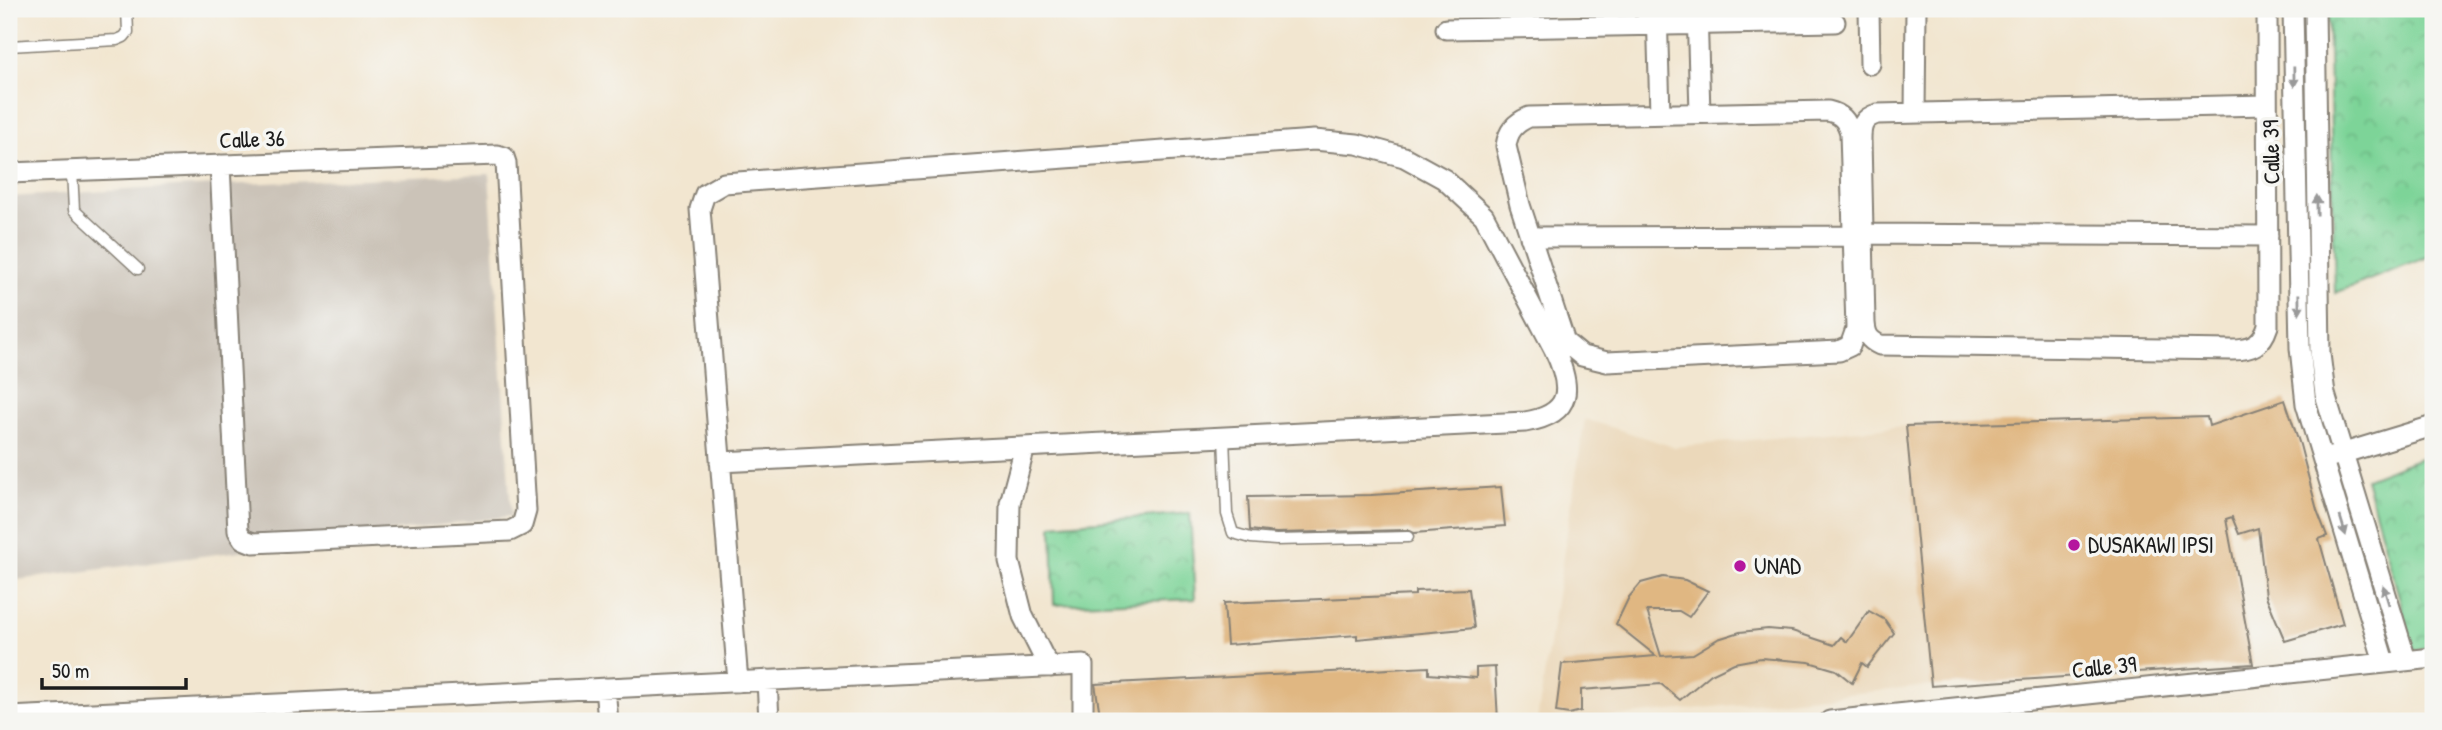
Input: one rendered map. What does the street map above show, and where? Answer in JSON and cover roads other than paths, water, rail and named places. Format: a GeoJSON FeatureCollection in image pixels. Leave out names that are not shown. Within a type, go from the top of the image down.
{"type":"FeatureCollection","features":[{"type":"Feature","properties":{"kind":"street"},"geometry":{"type":"LineString","coordinates":[[1869,9],[1870,64]]}},
{"type":"Feature","properties":{"kind":"street"},"geometry":{"type":"LineString","coordinates":[[1915,113],[1916,9]]}},
{"type":"Feature","properties":{"kind":"street"},"geometry":{"type":"LineString","coordinates":[[2266,106],[1869,116],[1864,121],[1861,139],[1858,235],[1856,329],[1850,346],[1839,351],[1607,362],[1582,356],[1565,342],[1520,205],[1506,146],[1513,126],[1529,117],[1828,111],[1837,113],[1845,120],[1850,133],[1858,235],[1866,333],[1870,341],[1880,345],[2248,350],[2260,343],[2268,326],[2267,9]]}},
{"type":"Feature","properties":{"kind":"street","name":"Calle 39"},"geometry":{"type":"LineString","coordinates":[[2293,9],[2300,348],[2306,404],[2384,662]]}},
{"type":"Feature","properties":{"kind":"street","name":"Calle 39"},"geometry":{"type":"LineString","coordinates":[[2315,9],[2320,354],[2325,394],[2406,660]]}},
{"type":"Feature","properties":{"kind":"street"},"geometry":{"type":"LineString","coordinates":[[1657,17],[1660,114]]}},
{"type":"Feature","properties":{"kind":"street"},"geometry":{"type":"LineString","coordinates":[[1446,29],[1657,17],[1835,22]]}},
{"type":"Feature","properties":{"kind":"street"},"geometry":{"type":"LineString","coordinates":[[1697,17],[1700,113]]}},
{"type":"Feature","properties":{"kind":"street"},"geometry":{"type":"LineString","coordinates":[[720,462],[1525,422],[1542,419],[1559,409],[1566,398],[1567,390],[1563,368],[1554,349],[1484,216],[1444,179],[1404,157],[1357,144],[1314,140],[724,183],[705,194],[700,209],[720,462],[738,682]]}},
{"type":"Feature","properties":{"kind":"street","name":"Calle 36"},"geometry":{"type":"LineString","coordinates":[[9,173],[72,170],[497,155],[504,156],[526,511],[522,526],[510,531],[253,543],[243,539],[238,531],[220,165]]}},
{"type":"Feature","properties":{"kind":"street"},"geometry":{"type":"LineString","coordinates":[[1530,237],[2268,236]]}},
{"type":"Feature","properties":{"kind":"street"},"geometry":{"type":"LineString","coordinates":[[2323,460],[2433,426]]}},
{"type":"Feature","properties":{"kind":"street"},"geometry":{"type":"LineString","coordinates":[[1026,447],[1010,503],[1009,561],[1023,617],[1051,667]]}},
{"type":"Feature","properties":{"kind":"street","name":"Calle 39"},"geometry":{"type":"LineString","coordinates":[[1830,721],[2433,658]]}},
{"type":"Feature","properties":{"kind":"street"},"geometry":{"type":"LineString","coordinates":[[9,717],[1083,665],[1083,721]]}},
{"type":"Feature","properties":{"kind":"street"},"geometry":{"type":"LineString","coordinates":[[767,680],[769,721]]}},
{"type":"Feature","properties":{"kind":"street"},"geometry":{"type":"LineString","coordinates":[[605,688],[608,721]]}},
{"type":"Feature","properties":{"kind":"lane"},"geometry":{"type":"LineString","coordinates":[[9,46],[117,40],[128,32],[127,9]]}},
{"type":"Feature","properties":{"kind":"lane"},"geometry":{"type":"LineString","coordinates":[[72,170],[74,210],[138,269]]}},
{"type":"Feature","properties":{"kind":"lane"},"geometry":{"type":"LineString","coordinates":[[1224,436],[1227,514],[1233,533],[1276,540],[1408,537]]}},
{"type":"Feature","properties":{"kind":"place","name":"DUSAKAWI IPSI"},"geometry":{"type":"Point","coordinates":[2074,545]}},
{"type":"Feature","properties":{"kind":"place","name":"UNAD"},"geometry":{"type":"Point","coordinates":[1740,566]}}]}
